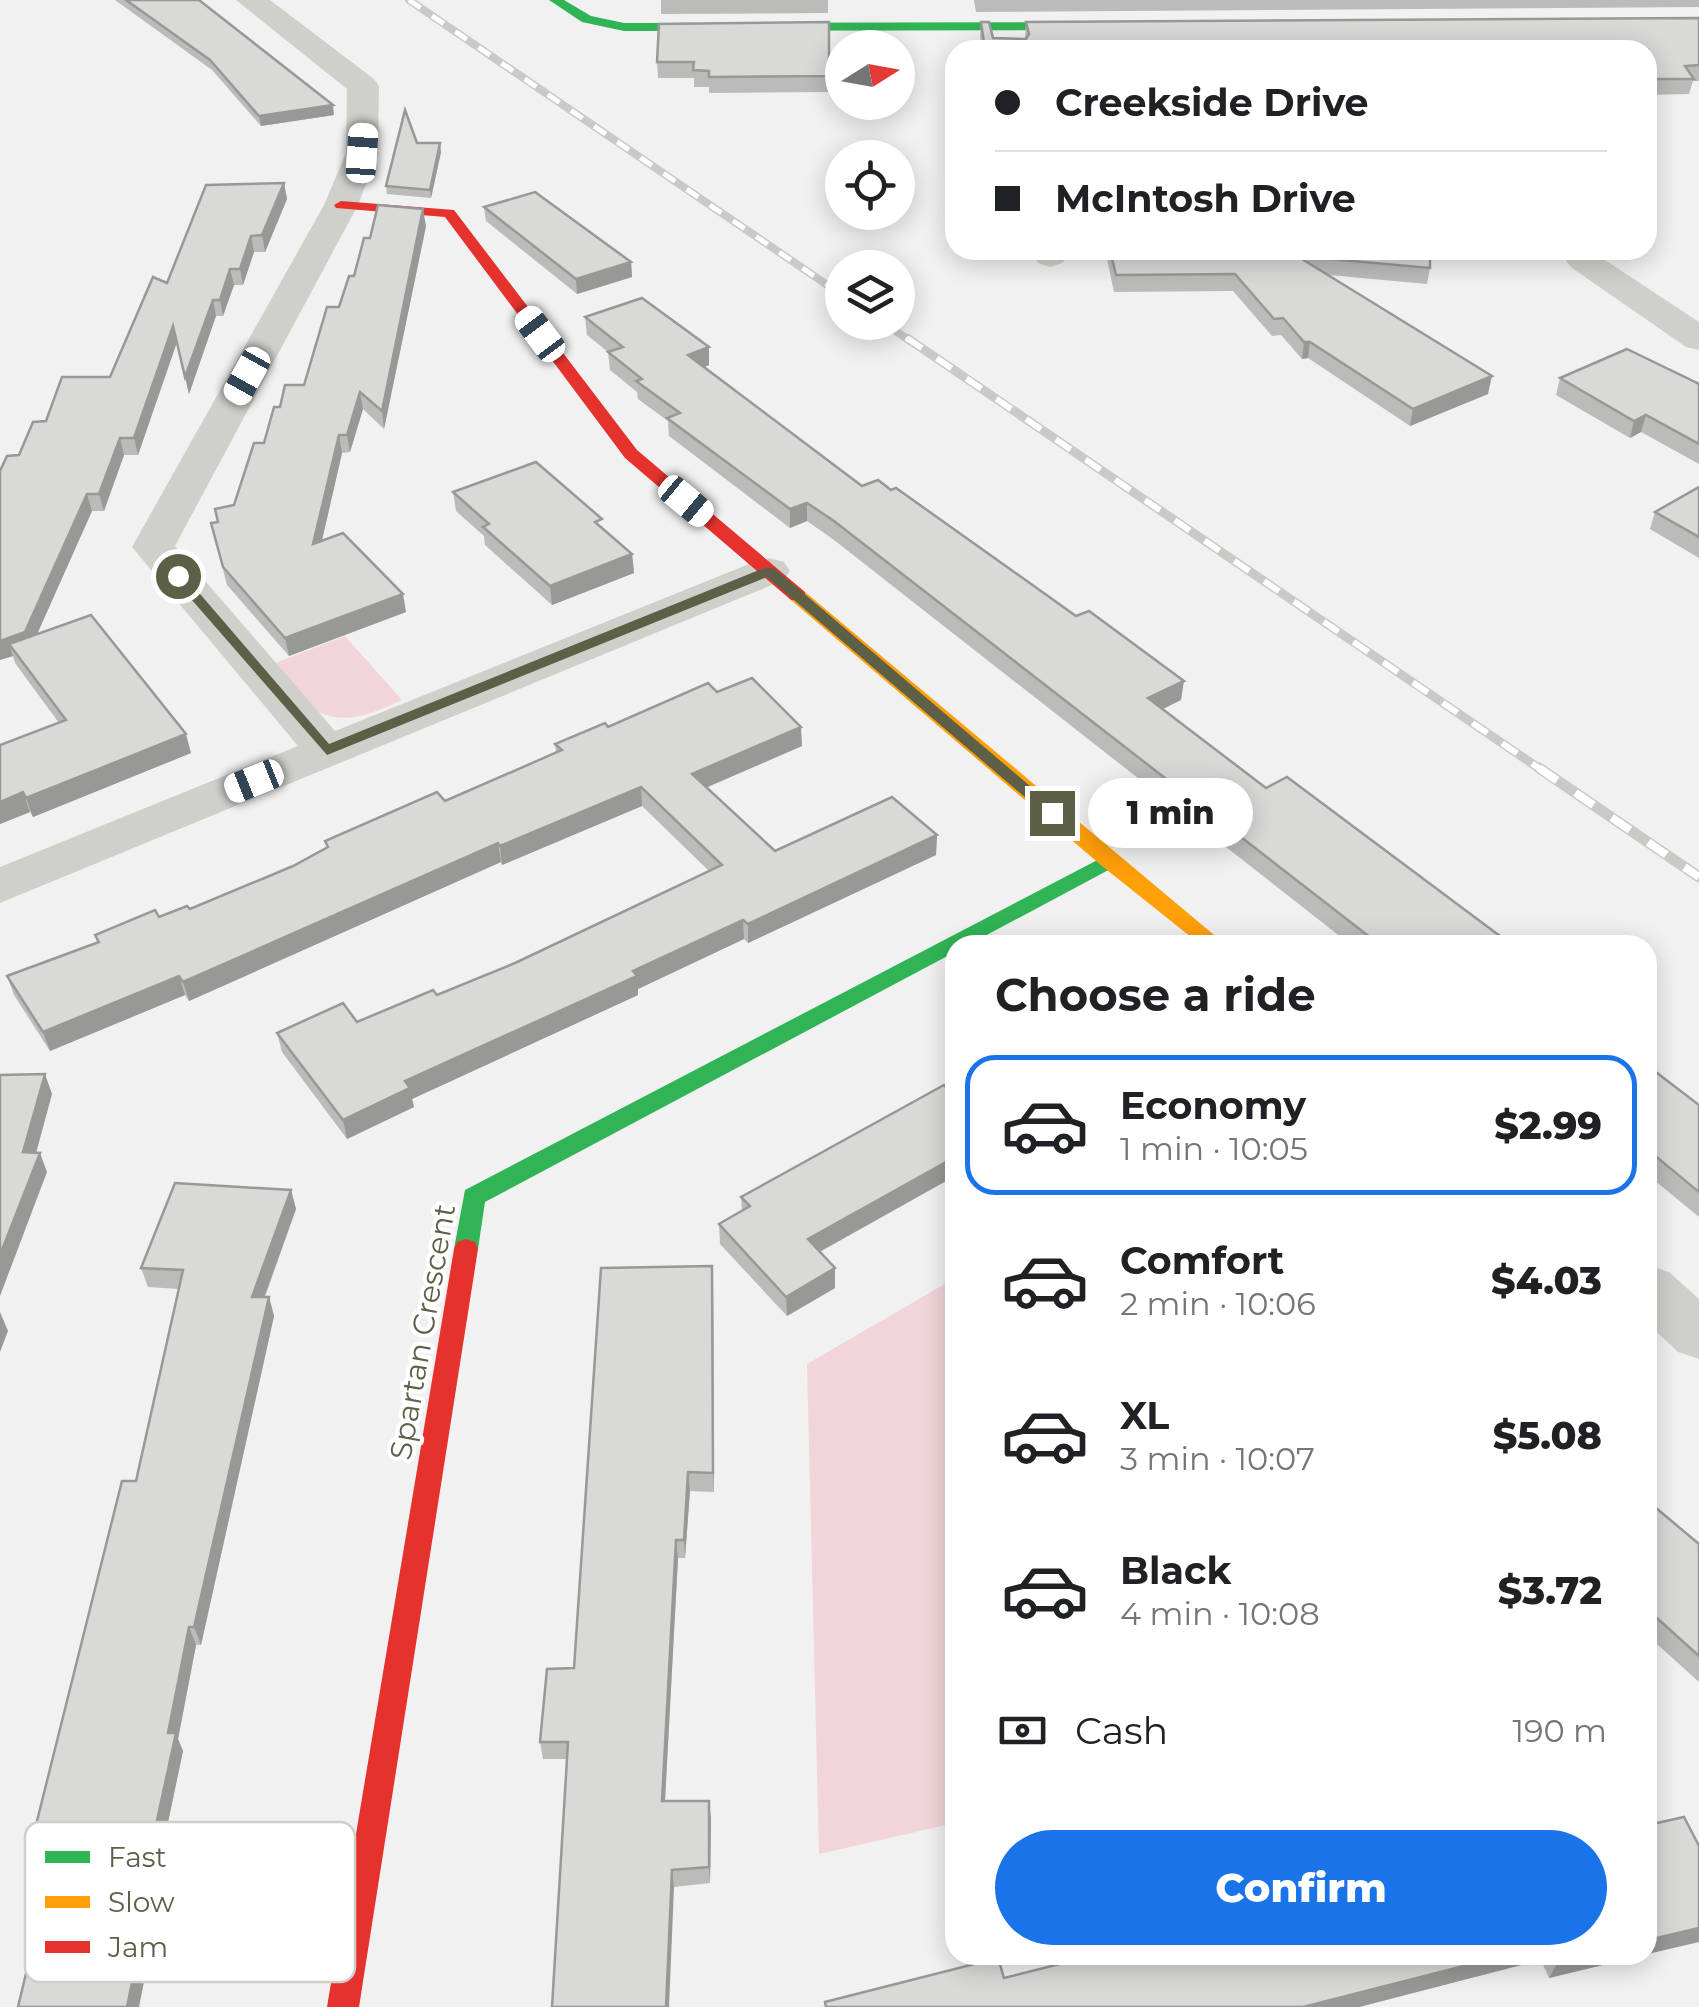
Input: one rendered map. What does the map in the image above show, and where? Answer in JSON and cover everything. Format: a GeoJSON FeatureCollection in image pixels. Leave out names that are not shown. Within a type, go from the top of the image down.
{"type":"FeatureCollection","features":[{"type":"Feature","properties":{"kind":"street"},"geometry":{"type":"LineString","coordinates":[[250,0],[363,86],[362,153],[341,205],[153,547],[327,751]]}},
{"type":"Feature","properties":{"kind":"street"},"geometry":{"type":"LineString","coordinates":[[556,0],[587,19],[624,27],[1007,38],[1124,26]]}},
{"type":"Feature","properties":{"kind":"street"},"geometry":{"type":"LineString","coordinates":[[341,205],[449,213],[631,454],[1109,861],[1203,935]]}},
{"type":"Feature","properties":{"kind":"street"},"geometry":{"type":"LineString","coordinates":[[1584,261],[1699,339]]}},
{"type":"Feature","properties":{"kind":"street"},"geometry":{"type":"LineString","coordinates":[[0,886],[769,571]]}},
{"type":"Feature","properties":{"kind":"street","name":"Spartan Crescent"},"geometry":{"type":"LineString","coordinates":[[969,935],[1109,861]]}},
{"type":"Feature","properties":{"kind":"street","name":"Spartan Crescent"},"geometry":{"type":"LineString","coordinates":[[355,1933],[474,1197],[945,948]]}},
{"type":"Feature","properties":{"kind":"street"},"geometry":{"type":"LineString","coordinates":[[1657,1296],[1699,1335]]}},
{"type":"Feature","properties":{"kind":"street","name":"Spartan Crescent"},"geometry":{"type":"LineString","coordinates":[[343,2007],[347,1982]]}},
{"type":"Feature","properties":{"kind":"shaded area"},"geometry":{"type":"Polygon","coordinates":[[[345,636],[402,700],[348,718],[325,715],[313,710],[273,664],[345,636]]]}},
{"type":"Feature","properties":{"kind":"shaded area"},"geometry":{"type":"Polygon","coordinates":[[[945,1284],[945,1825],[819,1854],[807,1364],[945,1284]]]}},
{"type":"Feature","properties":{"kind":"building"},"geometry":{"type":"Polygon","coordinates":[[[126,0],[199,0],[333,105],[259,116],[210,60],[126,0]]]}},
{"type":"Feature","properties":{"kind":"building"},"geometry":{"type":"Polygon","coordinates":[[[1699,18],[1699,65],[1685,66],[1694,79],[1657,79],[1657,40],[984,40],[981,22],[989,22],[993,38],[1026,39],[1026,22],[1699,18]]]}},
{"type":"Feature","properties":{"kind":"building"},"geometry":{"type":"Polygon","coordinates":[[[829,22],[829,30],[825,30],[825,76],[709,77],[709,71],[693,70],[694,62],[657,62],[659,24],[829,22]]]}},
{"type":"Feature","properties":{"kind":"building"},"geometry":{"type":"Polygon","coordinates":[[[405,110],[417,143],[440,143],[430,190],[386,186],[405,110]]]}},
{"type":"Feature","properties":{"kind":"building"},"geometry":{"type":"Polygon","coordinates":[[[284,183],[262,235],[251,236],[240,269],[230,269],[220,300],[213,300],[185,377],[173,326],[134,438],[120,438],[99,494],[87,494],[25,632],[0,641],[0,471],[7,456],[19,455],[33,422],[46,421],[62,377],[110,377],[153,277],[167,283],[206,185],[284,183]]]}},
{"type":"Feature","properties":{"kind":"building"},"geometry":{"type":"Polygon","coordinates":[[[535,192],[631,262],[576,279],[484,207],[535,192]]]}},
{"type":"Feature","properties":{"kind":"building"},"geometry":{"type":"Polygon","coordinates":[[[378,205],[423,209],[382,411],[360,392],[347,435],[339,435],[313,544],[343,533],[403,594],[285,638],[223,567],[211,523],[218,522],[215,509],[234,505],[254,443],[264,443],[285,385],[304,385],[327,307],[339,307],[349,276],[354,276],[364,238],[370,238],[378,205]]]}},
{"type":"Feature","properties":{"kind":"building"},"geometry":{"type":"Polygon","coordinates":[[[1112,260],[1304,260],[1492,376],[1413,409],[1310,342],[1304,342],[1283,318],[1274,319],[1235,274],[1116,275],[1112,260]]]}},
{"type":"Feature","properties":{"kind":"building"},"geometry":{"type":"Polygon","coordinates":[[[1341,260],[1430,260],[1430,268],[1341,260]]]}},
{"type":"Feature","properties":{"kind":"building"},"geometry":{"type":"Polygon","coordinates":[[[642,298],[709,347],[688,355],[862,486],[878,480],[891,490],[896,488],[1076,616],[1089,611],[1184,681],[1148,698],[1266,788],[1287,777],[1499,935],[1367,935],[834,521],[807,503],[790,509],[667,418],[680,413],[636,381],[642,379],[608,352],[623,347],[585,317],[642,298]]]}},
{"type":"Feature","properties":{"kind":"building"},"geometry":{"type":"Polygon","coordinates":[[[1627,349],[1699,384],[1699,444],[1646,415],[1634,421],[1560,378],[1627,349]]]}},
{"type":"Feature","properties":{"kind":"building"},"geometry":{"type":"Polygon","coordinates":[[[536,462],[602,519],[595,522],[632,554],[550,586],[483,527],[489,524],[453,492],[536,462]]]}},
{"type":"Feature","properties":{"kind":"building"},"geometry":{"type":"Polygon","coordinates":[[[1699,487],[1699,537],[1655,512],[1699,487]]]}},
{"type":"Feature","properties":{"kind":"building"},"geometry":{"type":"Polygon","coordinates":[[[91,615],[186,734],[26,798],[23,792],[0,802],[0,745],[66,720],[9,644],[91,615]]]}},
{"type":"Feature","properties":{"kind":"building"},"geometry":{"type":"Polygon","coordinates":[[[752,678],[801,727],[692,774],[775,851],[892,797],[937,835],[748,924],[743,920],[633,971],[637,976],[405,1081],[410,1088],[343,1120],[277,1033],[343,1003],[357,1022],[433,990],[437,995],[515,963],[722,865],[641,787],[500,846],[498,843],[183,982],[179,976],[43,1032],[7,976],[99,942],[95,935],[155,910],[159,917],[187,906],[190,909],[293,866],[328,847],[325,841],[437,792],[445,801],[562,750],[555,744],[605,723],[608,727],[708,683],[717,692],[752,678]]]}},
{"type":"Feature","properties":{"kind":"building"},"geometry":{"type":"Polygon","coordinates":[[[1657,1073],[1699,1105],[1699,1192],[1657,1157],[1657,1073]]]}},
{"type":"Feature","properties":{"kind":"building"},"geometry":{"type":"Polygon","coordinates":[[[45,1074],[23,1152],[40,1153],[0,1255],[0,1075],[45,1074]]]}},
{"type":"Feature","properties":{"kind":"building"},"geometry":{"type":"Polygon","coordinates":[[[945,1086],[945,1163],[808,1239],[835,1268],[786,1297],[719,1224],[750,1206],[741,1197],[945,1086]]]}},
{"type":"Feature","properties":{"kind":"building"},"geometry":{"type":"Polygon","coordinates":[[[175,1183],[291,1190],[252,1297],[269,1297],[194,1627],[189,1627],[168,1733],[176,1733],[157,1822],[37,1822],[122,1481],[136,1481],[183,1270],[141,1268],[175,1183]]]}},
{"type":"Feature","properties":{"kind":"building"},"geometry":{"type":"Polygon","coordinates":[[[712,1266],[713,1473],[688,1472],[684,1540],[676,1540],[662,1801],[709,1801],[709,1867],[672,1870],[666,2007],[552,2007],[568,1742],[540,1742],[547,1669],[574,1668],[601,1268],[712,1266]]]}},
{"type":"Feature","properties":{"kind":"building"},"geometry":{"type":"Polygon","coordinates":[[[1657,1509],[1699,1544],[1699,1656],[1657,1618],[1657,1509]]]}},
{"type":"Feature","properties":{"kind":"building"},"geometry":{"type":"Polygon","coordinates":[[[1684,1817],[1699,1846],[1699,1928],[1657,1938],[1657,1823],[1684,1817]]]}},
{"type":"Feature","properties":{"kind":"building"},"geometry":{"type":"Polygon","coordinates":[[[970,1965],[1000,1965],[1004,1978],[1055,1965],[1468,1965],[1303,2007],[826,2007],[825,2002],[970,1965]]]}},
{"type":"Feature","properties":{"kind":"building"},"geometry":{"type":"Polygon","coordinates":[[[25,1978],[25,1982],[132,1982],[127,2007],[18,2007],[25,1978]]]}},
{"type":"Feature","properties":{"kind":"railway"},"geometry":{"type":"LineString","coordinates":[[409,0],[825,283]]}},
{"type":"Feature","properties":{"kind":"railway"},"geometry":{"type":"LineString","coordinates":[[910,340],[1543,771]]}},
{"type":"Feature","properties":{"kind":"railway"},"geometry":{"type":"LineString","coordinates":[[1539,768],[1699,877]]}},
{"type":"Feature","properties":{"kind":"traffic: fast"},"geometry":{"type":"LineString","coordinates":[[555,0],[587,19],[624,27],[1101,26]]}},
{"type":"Feature","properties":{"kind":"traffic: fast"},"geometry":{"type":"LineString","coordinates":[[969,935],[1109,861]]}},
{"type":"Feature","properties":{"kind":"traffic: fast"},"geometry":{"type":"LineString","coordinates":[[466,1249],[474,1197],[945,948]]}},
{"type":"Feature","properties":{"kind":"traffic: slow"},"geometry":{"type":"LineString","coordinates":[[798,596],[1109,861],[1202,935]]}},
{"type":"Feature","properties":{"kind":"traffic: jam"},"geometry":{"type":"LineString","coordinates":[[341,205],[449,213],[631,454],[798,596]]}},
{"type":"Feature","properties":{"kind":"traffic: jam"},"geometry":{"type":"LineString","coordinates":[[355,1933],[466,1249]]}},
{"type":"Feature","properties":{"kind":"traffic: jam"},"geometry":{"type":"LineString","coordinates":[[343,2007],[347,1982]]}},
{"type":"Feature","properties":{"kind":"route"},"geometry":{"type":"LineString","coordinates":[[178,576],[327,751],[769,571],[1052,813]]}}]}
